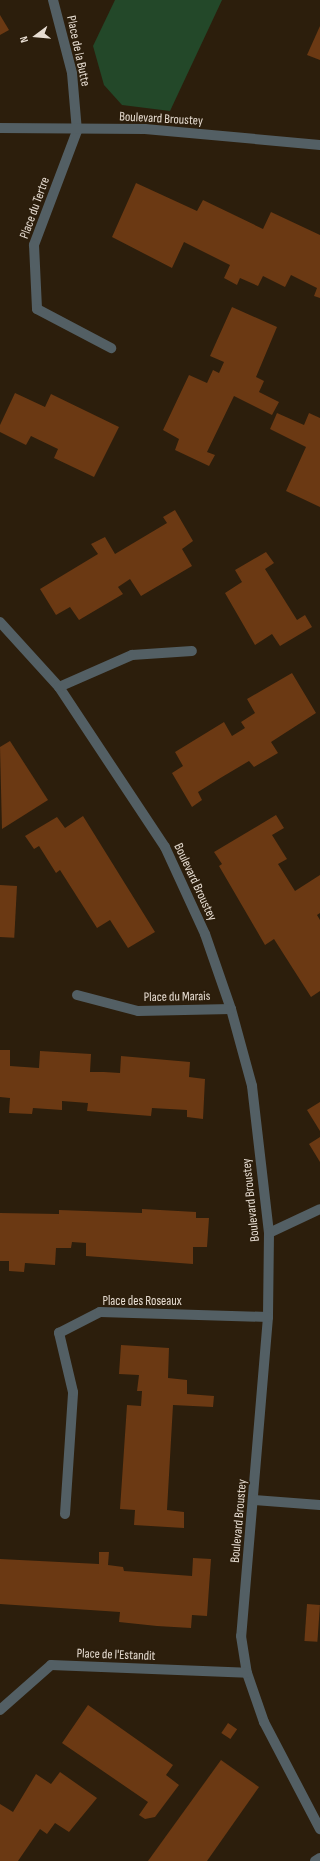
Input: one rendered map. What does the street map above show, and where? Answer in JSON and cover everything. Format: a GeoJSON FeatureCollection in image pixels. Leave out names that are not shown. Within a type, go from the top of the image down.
{"type":"FeatureCollection","features":[{"type":"Feature","properties":{"kind":"street","name":"Place de la Butte"},"geometry":{"type":"LineString","coordinates":[[53,0],[72,72],[77,131]]}},
{"type":"Feature","properties":{"kind":"street","name":"Boulevard Broustey"},"geometry":{"type":"LineString","coordinates":[[0,128],[77,131],[145,129],[320,145]]}},
{"type":"Feature","properties":{"kind":"street","name":"Place du Tertre"},"geometry":{"type":"LineString","coordinates":[[77,131],[34,245],[37,309],[111,348]]}},
{"type":"Feature","properties":{"kind":"street","name":"Boulevard Broustey"},"geometry":{"type":"LineString","coordinates":[[0,622],[59,687],[165,847],[205,934],[231,1010],[252,1086],[269,1233],[268,1317],[254,1500],[241,1636],[247,1673],[264,1722],[320,1829]]}},
{"type":"Feature","properties":{"kind":"street"},"geometry":{"type":"LineString","coordinates":[[59,687],[132,655],[192,651]]}},
{"type":"Feature","properties":{"kind":"street","name":"Place du Marais"},"geometry":{"type":"LineString","coordinates":[[77,995],[138,1011],[231,1010]]}},
{"type":"Feature","properties":{"kind":"street"},"geometry":{"type":"LineString","coordinates":[[269,1233],[320,1209]]}},
{"type":"Feature","properties":{"kind":"street","name":"Place des Roseaux"},"geometry":{"type":"LineString","coordinates":[[65,1514],[73,1392],[60,1334],[100,1312],[268,1317]]}},
{"type":"Feature","properties":{"kind":"street"},"geometry":{"type":"LineString","coordinates":[[254,1500],[320,1505]]}},
{"type":"Feature","properties":{"kind":"street","name":"Place de l'Estandit"},"geometry":{"type":"LineString","coordinates":[[0,1710],[51,1665],[247,1673]]}},
{"type":"Feature","properties":{"kind":"street"},"geometry":{"type":"LineString","coordinates":[[316,1861],[320,1858]]}},
{"type":"Feature","properties":{"kind":"green space"},"geometry":{"type":"Polygon","coordinates":[[[115,0],[222,0],[170,111],[122,105],[104,85],[93,46],[115,0]]]}},
{"type":"Feature","properties":{"kind":"building"},"geometry":{"type":"Polygon","coordinates":[[[0,15],[9,30],[0,35],[0,15]]]}},
{"type":"Feature","properties":{"kind":"building"},"geometry":{"type":"Polygon","coordinates":[[[320,26],[320,60],[307,55],[320,26]]]}},
{"type":"Feature","properties":{"kind":"building"},"geometry":{"type":"Polygon","coordinates":[[[136,183],[197,211],[203,200],[263,229],[271,212],[320,235],[320,298],[314,296],[317,288],[291,275],[285,287],[263,276],[258,286],[240,278],[237,285],[224,278],[230,265],[184,242],[172,268],[112,237],[136,183]]]}},
{"type":"Feature","properties":{"kind":"building"},"geometry":{"type":"Polygon","coordinates":[[[232,307],[277,327],[256,377],[264,381],[259,392],[279,402],[272,415],[234,396],[207,452],[215,455],[209,466],[175,450],[179,439],[163,430],[189,375],[207,383],[213,370],[219,373],[224,362],[210,356],[232,307]]]}},
{"type":"Feature","properties":{"kind":"building"},"geometry":{"type":"Polygon","coordinates":[[[15,393],[45,407],[51,394],[119,427],[94,477],[54,458],[58,449],[31,436],[26,445],[0,432],[0,425],[15,393]]]}},
{"type":"Feature","properties":{"kind":"building"},"geometry":{"type":"Polygon","coordinates":[[[277,413],[304,425],[309,413],[320,418],[320,507],[286,491],[306,447],[270,429],[277,413]]]}},
{"type":"Feature","properties":{"kind":"building"},"geometry":{"type":"Polygon","coordinates":[[[175,510],[193,541],[182,549],[192,566],[141,596],[130,579],[118,587],[123,594],[79,620],[70,607],[56,615],[40,589],[98,554],[91,544],[105,537],[115,554],[167,523],[163,517],[175,510]]]}},
{"type":"Feature","properties":{"kind":"building"},"geometry":{"type":"Polygon","coordinates":[[[266,552],[274,563],[265,569],[297,620],[305,615],[312,627],[280,646],[272,634],[255,645],[225,593],[242,582],[235,570],[266,552]]]}},
{"type":"Feature","properties":{"kind":"building"},"geometry":{"type":"Polygon","coordinates":[[[292,673],[316,713],[271,742],[278,753],[254,767],[249,761],[198,792],[202,800],[192,807],[172,773],[183,766],[175,752],[224,722],[232,736],[245,728],[241,722],[255,713],[247,699],[292,673]]]}},
{"type":"Feature","properties":{"kind":"building"},"geometry":{"type":"Polygon","coordinates":[[[10,741],[48,800],[2,829],[0,747],[10,741]]]}},
{"type":"Feature","properties":{"kind":"building"},"geometry":{"type":"Polygon","coordinates":[[[276,815],[284,828],[272,835],[287,859],[278,864],[295,891],[320,875],[320,913],[317,915],[320,920],[320,991],[311,997],[274,939],[265,945],[219,866],[222,864],[214,852],[276,815]]]}},
{"type":"Feature","properties":{"kind":"building"},"geometry":{"type":"Polygon","coordinates":[[[83,816],[155,932],[128,948],[110,920],[97,928],[60,870],[56,873],[39,846],[34,849],[25,836],[57,817],[65,828],[83,816]]]}},
{"type":"Feature","properties":{"kind":"building"},"geometry":{"type":"Polygon","coordinates":[[[0,885],[17,886],[14,938],[0,937],[0,885]]]}},
{"type":"Feature","properties":{"kind":"building"},"geometry":{"type":"Polygon","coordinates":[[[0,1050],[10,1050],[10,1066],[39,1068],[40,1051],[91,1054],[90,1072],[120,1073],[121,1056],[190,1062],[189,1077],[205,1079],[203,1119],[187,1117],[187,1110],[152,1108],[151,1116],[87,1111],[88,1103],[62,1101],[62,1110],[33,1108],[32,1114],[9,1113],[10,1098],[0,1097],[0,1050]]]}},
{"type":"Feature","properties":{"kind":"building"},"geometry":{"type":"Polygon","coordinates":[[[320,1102],[320,1131],[307,1110],[320,1102]]]}},
{"type":"Feature","properties":{"kind":"building"},"geometry":{"type":"Polygon","coordinates":[[[320,1137],[320,1162],[309,1144],[320,1137]]]}},
{"type":"Feature","properties":{"kind":"building"},"geometry":{"type":"Polygon","coordinates":[[[142,1209],[196,1212],[196,1218],[209,1218],[207,1247],[193,1247],[193,1264],[86,1256],[86,1243],[72,1242],[71,1248],[56,1248],[55,1265],[25,1263],[24,1272],[9,1271],[9,1261],[0,1261],[0,1213],[59,1214],[59,1210],[142,1213],[142,1209]]]}},
{"type":"Feature","properties":{"kind":"building"},"geometry":{"type":"Polygon","coordinates":[[[121,1345],[169,1348],[168,1378],[187,1380],[187,1394],[214,1396],[213,1407],[173,1405],[167,1510],[184,1512],[184,1528],[134,1525],[135,1510],[120,1509],[127,1405],[141,1406],[142,1391],[137,1391],[139,1375],[119,1374],[121,1345]]]}},
{"type":"Feature","properties":{"kind":"building"},"geometry":{"type":"Polygon","coordinates":[[[99,1552],[109,1552],[108,1565],[123,1567],[124,1571],[192,1576],[193,1558],[211,1559],[207,1616],[192,1615],[191,1628],[119,1622],[120,1612],[0,1604],[0,1559],[99,1564],[99,1552]]]}},
{"type":"Feature","properties":{"kind":"building"},"geometry":{"type":"Polygon","coordinates":[[[307,1604],[320,1605],[317,1642],[304,1641],[307,1604]]]}},
{"type":"Feature","properties":{"kind":"building"},"geometry":{"type":"Polygon","coordinates":[[[88,1705],[173,1765],[166,1775],[179,1785],[155,1817],[145,1819],[139,1815],[148,1802],[62,1743],[88,1705]]]}},
{"type":"Feature","properties":{"kind":"building"},"geometry":{"type":"Polygon","coordinates":[[[228,1723],[237,1729],[230,1739],[221,1733],[228,1723]]]}},
{"type":"Feature","properties":{"kind":"building"},"geometry":{"type":"Polygon","coordinates":[[[221,1760],[259,1787],[207,1861],[148,1861],[221,1760]]]}},
{"type":"Feature","properties":{"kind":"building"},"geometry":{"type":"Polygon","coordinates":[[[60,1772],[97,1798],[69,1832],[55,1823],[47,1834],[40,1829],[18,1861],[0,1861],[0,1804],[13,1812],[36,1774],[51,1784],[60,1772]]]}}]}
